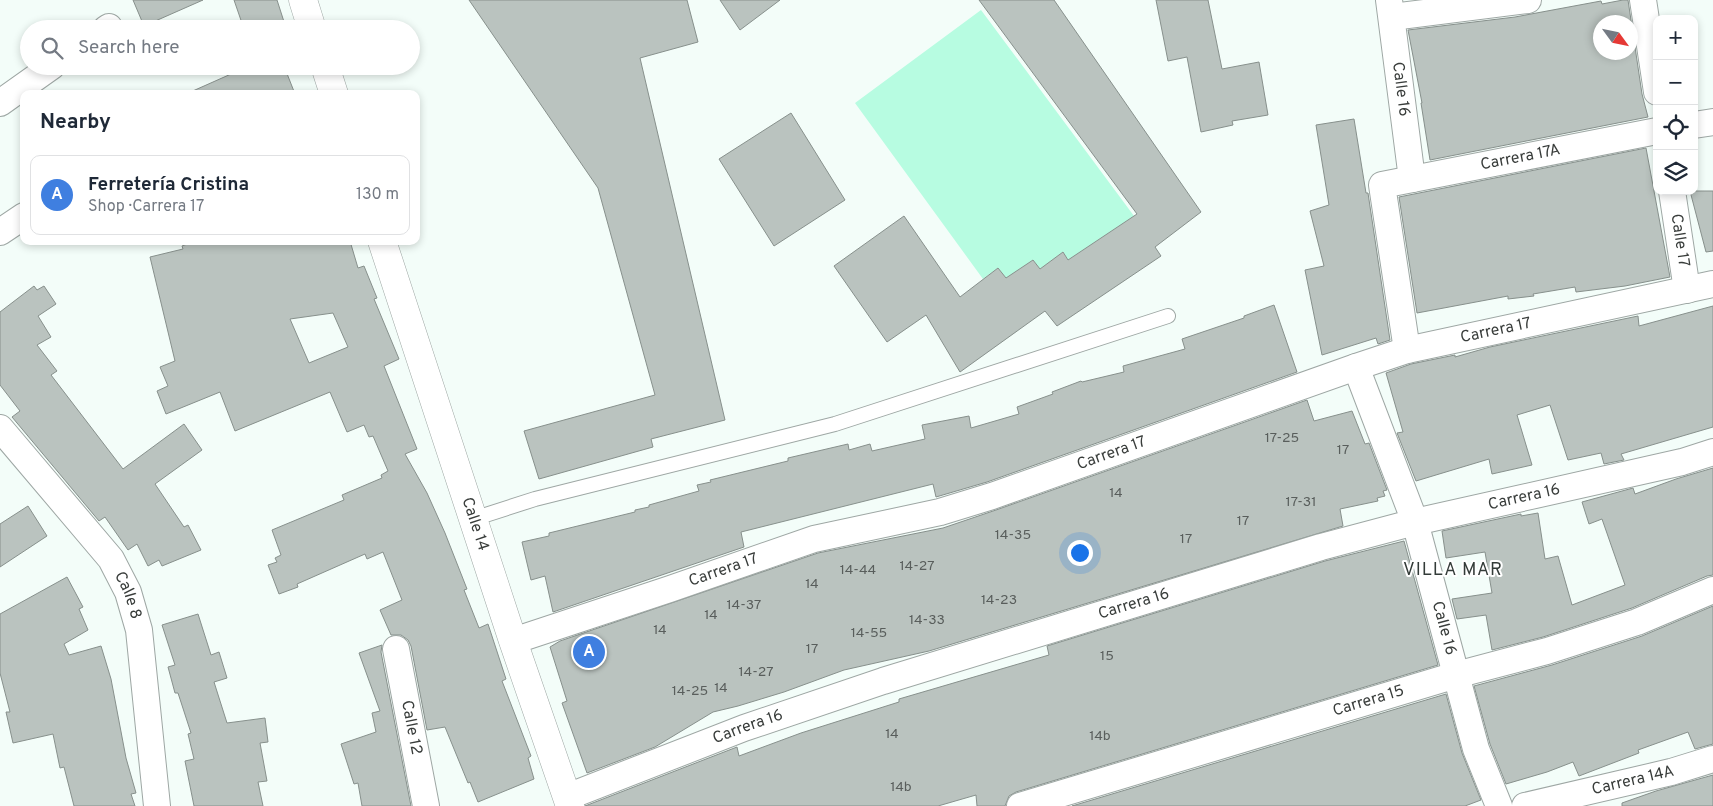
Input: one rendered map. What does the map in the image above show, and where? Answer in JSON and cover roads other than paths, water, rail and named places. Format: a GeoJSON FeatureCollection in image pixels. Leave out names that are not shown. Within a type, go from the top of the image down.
{"type":"FeatureCollection","features":[{"type":"Feature","properties":{"kind":"street"},"geometry":{"type":"LineString","coordinates":[[303,0],[309,20]]}},
{"type":"Feature","properties":{"kind":"street"},"geometry":{"type":"LineString","coordinates":[[1390,9],[1528,0]]}},
{"type":"Feature","properties":{"kind":"street"},"geometry":{"type":"LineString","coordinates":[[1642,0],[1653,67]]}},
{"type":"Feature","properties":{"kind":"street","name":"Calle 16"},"geometry":{"type":"LineString","coordinates":[[1390,9],[1412,179]]}},
{"type":"Feature","properties":{"kind":"street"},"geometry":{"type":"LineString","coordinates":[[0,103],[39,75]]}},
{"type":"Feature","properties":{"kind":"street"},"geometry":{"type":"LineString","coordinates":[[328,75],[333,90]]}},
{"type":"Feature","properties":{"kind":"street"},"geometry":{"type":"LineString","coordinates":[[1698,124],[1713,122]]}},
{"type":"Feature","properties":{"kind":"street","name":"Carrera 17A"},"geometry":{"type":"LineString","coordinates":[[1407,350],[1382,185],[1653,132]]}},
{"type":"Feature","properties":{"kind":"street","name":"Calle 17"},"geometry":{"type":"LineString","coordinates":[[1673,195],[1687,290]]}},
{"type":"Feature","properties":{"kind":"street"},"geometry":{"type":"LineString","coordinates":[[0,232],[20,219]]}},
{"type":"Feature","properties":{"kind":"street","name":"Calle 14"},"geometry":{"type":"LineString","coordinates":[[383,245],[513,641],[568,801]]}},
{"type":"Feature","properties":{"kind":"street","name":"Carrera 17"},"geometry":{"type":"LineString","coordinates":[[513,641],[814,539],[940,512],[992,496],[1407,350],[1713,284]]}},
{"type":"Feature","properties":{"kind":"street","name":"Calle 16"},"geometry":{"type":"LineString","coordinates":[[1356,367],[1415,522],[1476,749],[1499,806]]}},
{"type":"Feature","properties":{"kind":"street","name":"Calle 8"},"geometry":{"type":"LineString","coordinates":[[0,428],[111,560],[128,592],[139,630],[157,806]]}},
{"type":"Feature","properties":{"kind":"street","name":"Carrera 16"},"geometry":{"type":"LineString","coordinates":[[568,801],[744,728],[883,681],[1321,546],[1415,522],[1682,462],[1713,452]]}},
{"type":"Feature","properties":{"kind":"street","name":"Carrera 15"},"geometry":{"type":"LineString","coordinates":[[1020,806],[1456,675],[1547,651],[1637,622],[1713,590]]}},
{"type":"Feature","properties":{"kind":"street","name":"Calle 12"},"geometry":{"type":"LineString","coordinates":[[396,649],[426,806]]}},
{"type":"Feature","properties":{"kind":"street","name":"Carrera 14A"},"geometry":{"type":"LineString","coordinates":[[1525,806],[1671,772],[1713,759]]}},
{"type":"Feature","properties":{"kind":"lane"},"geometry":{"type":"LineString","coordinates":[[473,519],[535,499],[835,424],[1168,316]]}},
{"type":"Feature","properties":{"kind":"place","name":"Ferretería Cristina"},"geometry":{"type":"Point","coordinates":[589,652]}},
{"type":"Feature","properties":{"kind":"district","name":"VILLA MAR"},"geometry":{"type":"Point","coordinates":[1453,570]}}]}
